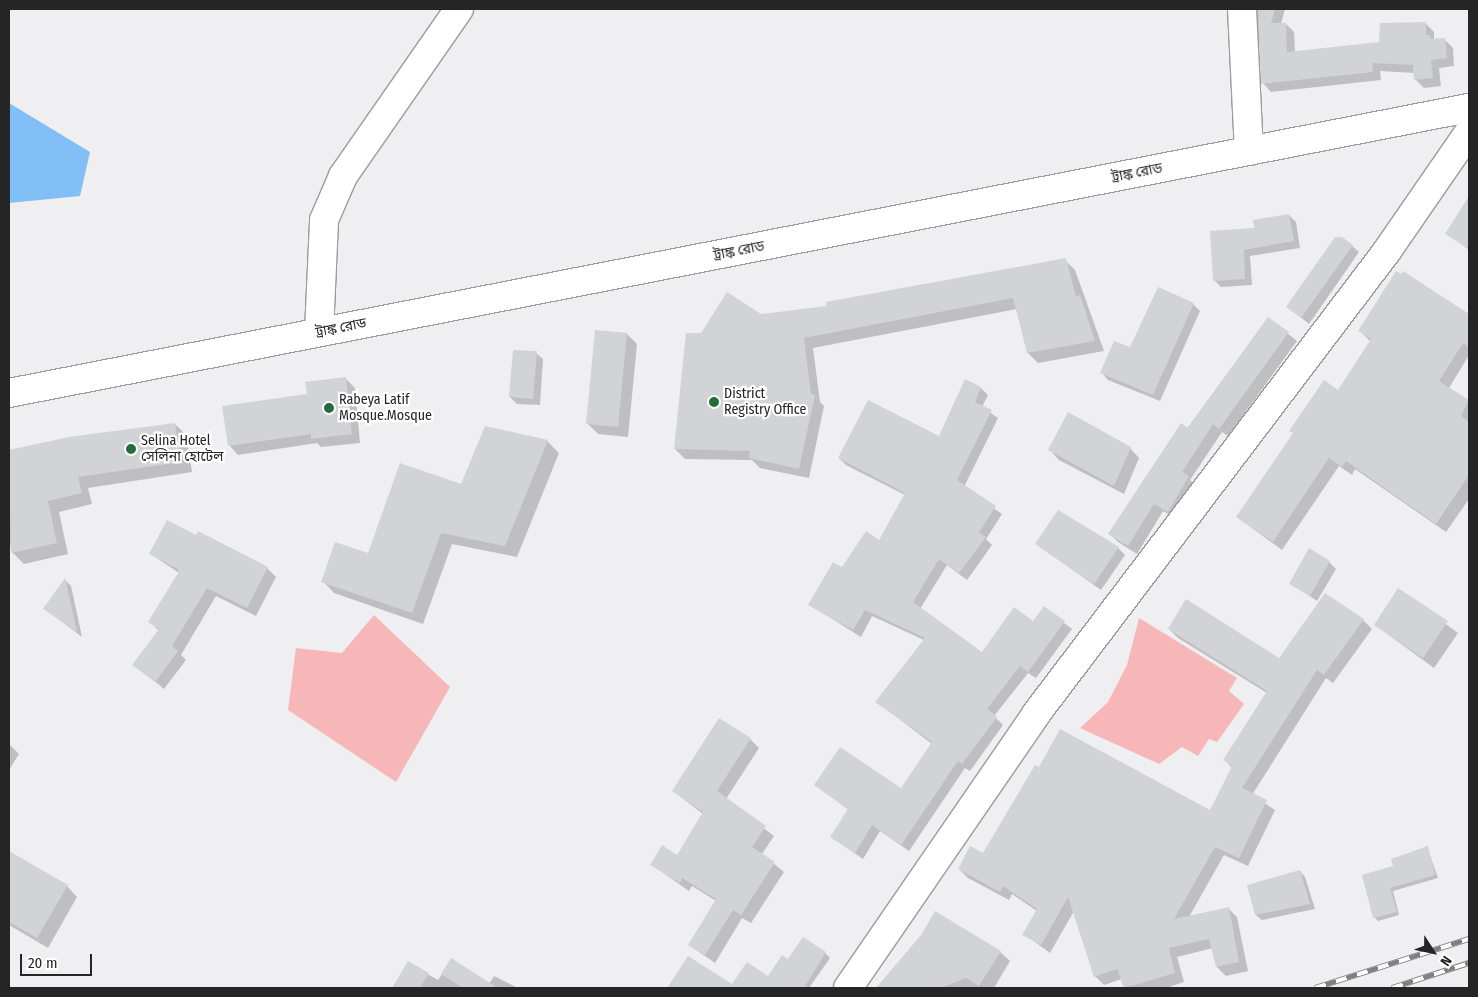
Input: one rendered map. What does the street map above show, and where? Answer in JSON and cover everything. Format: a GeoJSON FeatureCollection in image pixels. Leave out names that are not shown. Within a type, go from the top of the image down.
{"type":"FeatureCollection","features":[{"type":"Feature","properties":{"kind":"main road"},"geometry":{"type":"LineString","coordinates":[[319,332],[324,220],[343,176],[460,9]]}},
{"type":"Feature","properties":{"kind":"main road"},"geometry":{"type":"LineString","coordinates":[[1242,9],[1249,151]]}},
{"type":"Feature","properties":{"kind":"main road","name":"ট্রাঙ্ক রোড"},"geometry":{"type":"LineString","coordinates":[[9,393],[1469,108]]}},
{"type":"Feature","properties":{"kind":"main road"},"geometry":{"type":"LineString","coordinates":[[848,988],[1036,714],[1387,251],[1469,132]]}},
{"type":"Feature","properties":{"kind":"shaded area"},"geometry":{"type":"Polygon","coordinates":[[[374,615],[450,687],[396,782],[288,710],[296,648],[342,653],[374,615]]]}},
{"type":"Feature","properties":{"kind":"shaded area"},"geometry":{"type":"Polygon","coordinates":[[[1139,618],[1237,678],[1229,691],[1244,704],[1217,742],[1209,739],[1198,756],[1182,747],[1159,764],[1080,728],[1108,702],[1127,665],[1139,618]]]}},
{"type":"Feature","properties":{"kind":"water"},"geometry":{"type":"Polygon","coordinates":[[[9,103],[90,152],[80,196],[9,203],[9,103]]]}},
{"type":"Feature","properties":{"kind":"building"},"geometry":{"type":"Polygon","coordinates":[[[1258,9],[1275,9],[1271,23],[1286,23],[1287,52],[1379,42],[1380,23],[1426,22],[1426,35],[1430,35],[1430,39],[1445,38],[1447,58],[1431,60],[1433,78],[1414,80],[1413,65],[1372,63],[1373,72],[1261,84],[1258,9]]]}},
{"type":"Feature","properties":{"kind":"building"},"geometry":{"type":"Polygon","coordinates":[[[1469,196],[1469,249],[1445,234],[1469,196]]]}},
{"type":"Feature","properties":{"kind":"building"},"geometry":{"type":"Polygon","coordinates":[[[1289,214],[1294,241],[1244,250],[1245,279],[1213,281],[1210,231],[1254,228],[1253,220],[1289,214]]]}},
{"type":"Feature","properties":{"kind":"building"},"geometry":{"type":"Polygon","coordinates":[[[1335,237],[1342,237],[1353,245],[1301,318],[1286,307],[1335,237]]]}},
{"type":"Feature","properties":{"kind":"building"},"geometry":{"type":"Polygon","coordinates":[[[1066,258],[1076,296],[1080,295],[1095,341],[1027,353],[1013,298],[804,338],[811,394],[815,395],[799,469],[749,458],[750,451],[674,449],[686,333],[701,333],[727,292],[761,314],[826,306],[826,302],[1066,258]]]}},
{"type":"Feature","properties":{"kind":"building"},"geometry":{"type":"Polygon","coordinates":[[[1396,271],[1401,274],[1403,271],[1469,314],[1469,347],[1463,343],[1439,381],[1469,400],[1461,416],[1469,422],[1469,475],[1436,524],[1346,461],[1342,467],[1329,458],[1273,542],[1236,517],[1293,433],[1289,431],[1324,380],[1338,390],[1371,339],[1358,331],[1396,271]]]}},
{"type":"Feature","properties":{"kind":"building"},"geometry":{"type":"Polygon","coordinates":[[[1158,287],[1194,303],[1153,395],[1100,373],[1114,341],[1130,347],[1158,287]]]}},
{"type":"Feature","properties":{"kind":"building"},"geometry":{"type":"Polygon","coordinates":[[[1268,317],[1289,332],[1219,429],[1213,424],[1182,472],[1189,476],[1168,512],[1154,504],[1128,546],[1108,534],[1181,423],[1188,428],[1268,317]]]}},
{"type":"Feature","properties":{"kind":"building"},"geometry":{"type":"Polygon","coordinates":[[[595,330],[627,333],[618,427],[586,424],[595,330]]]}},
{"type":"Feature","properties":{"kind":"building"},"geometry":{"type":"Polygon","coordinates":[[[513,350],[537,351],[533,399],[509,397],[513,350]]]}},
{"type":"Feature","properties":{"kind":"building"},"geometry":{"type":"Polygon","coordinates":[[[346,377],[352,434],[311,439],[311,434],[228,446],[222,406],[307,394],[305,382],[346,377]]]}},
{"type":"Feature","properties":{"kind":"building"},"geometry":{"type":"Polygon","coordinates":[[[965,379],[981,387],[975,402],[992,410],[957,480],[996,506],[979,532],[986,537],[959,573],[939,559],[913,602],[982,652],[1014,607],[1033,621],[1044,606],[1065,621],[1028,672],[1020,666],[987,709],[997,717],[962,764],[958,761],[901,845],[872,825],[855,853],[830,837],[848,809],[814,785],[840,747],[901,788],[932,742],[875,702],[925,638],[865,610],[853,630],[808,605],[833,562],[842,567],[866,531],[879,540],[905,493],[838,458],[868,400],[939,436],[965,379]]]}},
{"type":"Feature","properties":{"kind":"building"},"geometry":{"type":"Polygon","coordinates":[[[1068,412],[1131,447],[1114,486],[1048,450],[1068,412]]]}},
{"type":"Feature","properties":{"kind":"building"},"geometry":{"type":"Polygon","coordinates":[[[175,423],[181,462],[78,477],[82,493],[48,501],[57,543],[11,553],[9,450],[69,437],[175,423]]]}},
{"type":"Feature","properties":{"kind":"building"},"geometry":{"type":"Polygon","coordinates":[[[485,426],[548,440],[505,546],[441,533],[412,613],[321,582],[335,542],[368,553],[400,463],[461,484],[485,426]]]}},
{"type":"Feature","properties":{"kind":"building"},"geometry":{"type":"Polygon","coordinates":[[[1058,510],[1119,547],[1094,584],[1035,544],[1058,510]]]}},
{"type":"Feature","properties":{"kind":"building"},"geometry":{"type":"Polygon","coordinates":[[[167,520],[196,535],[198,531],[268,567],[247,608],[207,588],[172,646],[178,651],[155,682],[132,665],[159,629],[148,622],[178,573],[178,569],[149,554],[167,520]]]}},
{"type":"Feature","properties":{"kind":"building"},"geometry":{"type":"Polygon","coordinates":[[[1309,548],[1330,561],[1310,596],[1289,584],[1309,548]]]}},
{"type":"Feature","properties":{"kind":"building"},"geometry":{"type":"Polygon","coordinates":[[[65,578],[77,632],[43,609],[65,578]]]}},
{"type":"Feature","properties":{"kind":"building"},"geometry":{"type":"Polygon","coordinates":[[[1398,588],[1448,621],[1423,658],[1374,625],[1398,588]]]}},
{"type":"Feature","properties":{"kind":"building"},"geometry":{"type":"Polygon","coordinates":[[[1325,593],[1364,619],[1324,675],[1317,670],[1242,788],[1267,800],[1239,858],[1215,847],[1174,919],[1229,907],[1239,962],[1216,967],[1209,939],[1169,948],[1175,973],[1124,988],[1117,969],[1094,977],[1068,897],[1041,945],[1022,935],[1037,909],[1003,886],[1000,892],[958,869],[970,846],[983,853],[1035,765],[1039,767],[1060,729],[1210,810],[1232,766],[1223,760],[1267,691],[1168,629],[1186,599],[1279,658],[1325,593]]]}},
{"type":"Feature","properties":{"kind":"building"},"geometry":{"type":"Polygon","coordinates":[[[719,718],[751,738],[717,791],[766,826],[752,847],[775,862],[741,915],[733,910],[705,955],[688,945],[716,899],[682,878],[680,883],[650,865],[662,845],[677,855],[703,812],[672,791],[719,718]]]}},
{"type":"Feature","properties":{"kind":"building"},"geometry":{"type":"Polygon","coordinates":[[[1428,846],[1435,875],[1390,888],[1397,912],[1373,918],[1362,875],[1393,866],[1391,859],[1428,846]]]}},
{"type":"Feature","properties":{"kind":"building"},"geometry":{"type":"Polygon","coordinates":[[[9,851],[68,885],[37,938],[9,922],[9,851]]]}},
{"type":"Feature","properties":{"kind":"building"},"geometry":{"type":"Polygon","coordinates":[[[1300,870],[1310,904],[1255,915],[1247,885],[1300,870]]]}},
{"type":"Feature","properties":{"kind":"building"},"geometry":{"type":"Polygon","coordinates":[[[935,911],[1001,951],[979,986],[966,978],[941,988],[876,988],[921,935],[935,911]]]}},
{"type":"Feature","properties":{"kind":"building"},"geometry":{"type":"Polygon","coordinates":[[[803,937],[826,952],[804,988],[667,988],[688,956],[732,984],[747,962],[768,976],[782,955],[788,959],[803,937]]]}},
{"type":"Feature","properties":{"kind":"building"},"geometry":{"type":"Polygon","coordinates":[[[451,958],[498,988],[463,988],[441,974],[451,958]]]}},
{"type":"Feature","properties":{"kind":"building"},"geometry":{"type":"Polygon","coordinates":[[[408,961],[429,973],[420,988],[392,988],[408,961]]]}},
{"type":"Feature","properties":{"kind":"railway"},"geometry":{"type":"LineString","coordinates":[[1315,988],[1469,939]]}},
{"type":"Feature","properties":{"kind":"railway"},"geometry":{"type":"LineString","coordinates":[[1392,988],[1469,963]]}},
{"type":"Feature","properties":{"kind":"place","name":"District Registry Office"},"geometry":{"type":"Point","coordinates":[714,402]}},
{"type":"Feature","properties":{"kind":"place","name":"Rabeya Latif Mosque.Mosque"},"geometry":{"type":"Point","coordinates":[329,408]}},
{"type":"Feature","properties":{"kind":"place","name":"Selina Hotel সেলিনা হোটেল"},"geometry":{"type":"Point","coordinates":[131,449]}}]}
